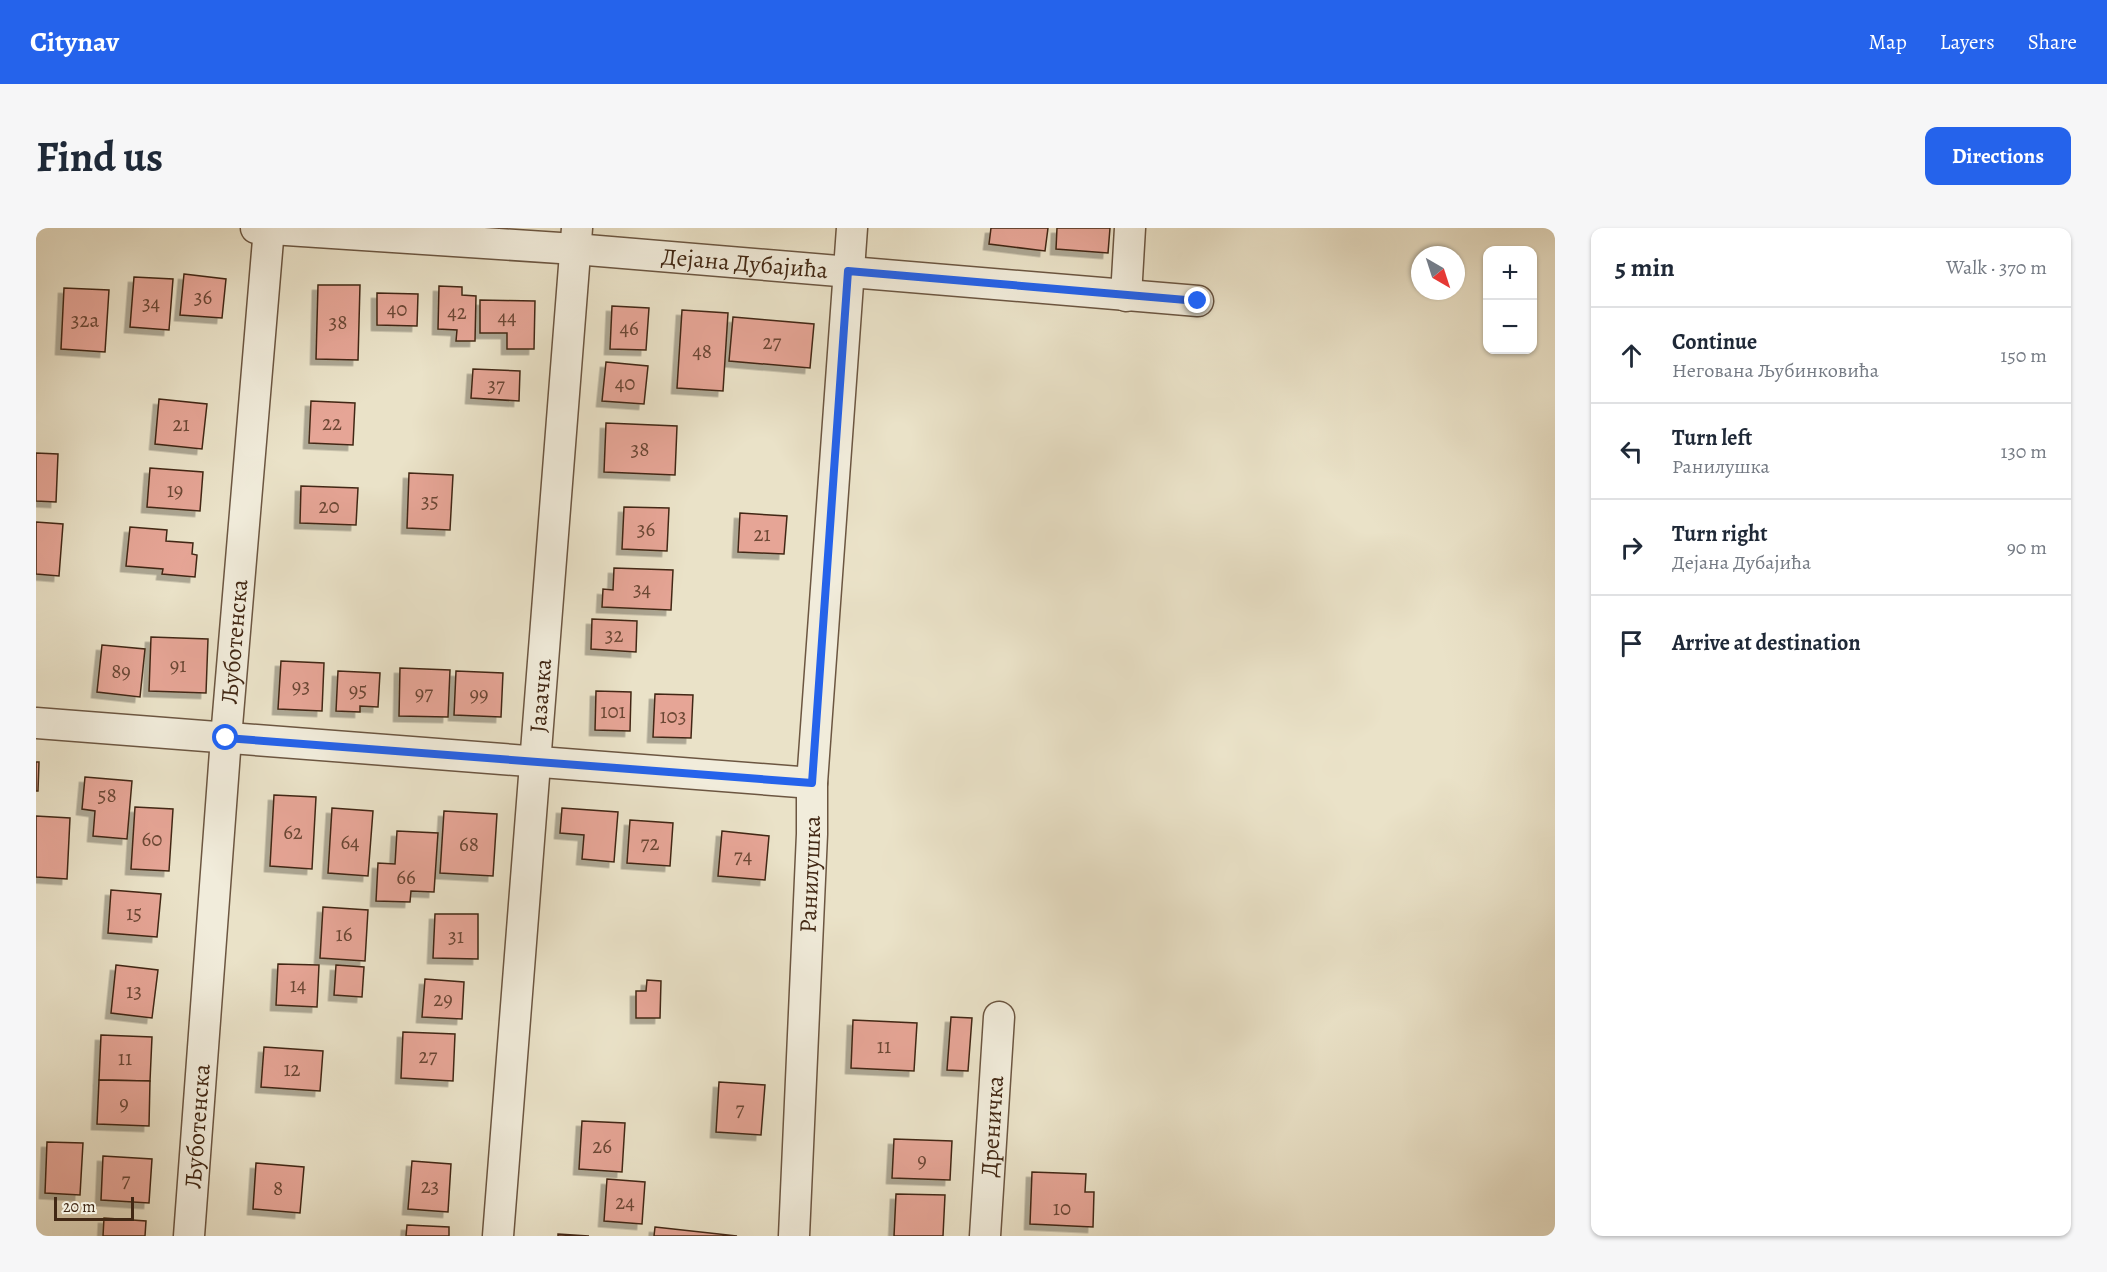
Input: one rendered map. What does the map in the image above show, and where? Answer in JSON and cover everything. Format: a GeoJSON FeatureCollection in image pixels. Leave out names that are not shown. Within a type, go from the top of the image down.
{"type":"FeatureCollection","features":[{"type":"Feature","properties":{"kind":"street","name":"Дејана Дубајића"},"geometry":{"type":"LineString","coordinates":[[264,228],[576,238],[848,271],[1198,301]]}},
{"type":"Feature","properties":{"kind":"street","name":"Љуботенска"},"geometry":{"type":"LineString","coordinates":[[189,1236],[264,228]]}},
{"type":"Feature","properties":{"kind":"street","name":"Ранилушка"},"geometry":{"type":"LineString","coordinates":[[794,1236],[812,783],[852,228]]}},
{"type":"Feature","properties":{"kind":"street"},"geometry":{"type":"LineString","coordinates":[[1126,296],[1130,228]]}},
{"type":"Feature","properties":{"kind":"street","name":"Јазачка"},"geometry":{"type":"LineString","coordinates":[[498,1236],[576,238]]}},
{"type":"Feature","properties":{"kind":"street"},"geometry":{"type":"LineString","coordinates":[[36,723],[812,783]]}},
{"type":"Feature","properties":{"kind":"street","name":"Дреничка"},"geometry":{"type":"LineString","coordinates":[[985,1236],[999,1017]]}},
{"type":"Feature","properties":{"kind":"building"},"geometry":{"type":"Polygon","coordinates":[[[991,228],[1048,228],[1045,251],[989,244],[991,228]]]}},
{"type":"Feature","properties":{"kind":"building"},"geometry":{"type":"Polygon","coordinates":[[[1057,228],[1110,228],[1108,253],[1056,249],[1057,228]]]}},
{"type":"Feature","properties":{"kind":"building"},"geometry":{"type":"Polygon","coordinates":[[[184,274],[226,279],[222,318],[180,315],[184,274]]]}},
{"type":"Feature","properties":{"kind":"building"},"geometry":{"type":"Polygon","coordinates":[[[134,277],[173,279],[169,330],[130,327],[134,277]]]}},
{"type":"Feature","properties":{"kind":"building"},"geometry":{"type":"Polygon","coordinates":[[[318,285],[360,285],[358,360],[316,359],[318,285]]]}},
{"type":"Feature","properties":{"kind":"building"},"geometry":{"type":"Polygon","coordinates":[[[439,286],[462,287],[462,295],[476,296],[475,341],[456,341],[457,330],[438,329],[439,286]]]}},
{"type":"Feature","properties":{"kind":"building"},"geometry":{"type":"Polygon","coordinates":[[[64,288],[109,290],[105,352],[61,349],[64,288]]]}},
{"type":"Feature","properties":{"kind":"building"},"geometry":{"type":"Polygon","coordinates":[[[377,293],[418,294],[417,326],[377,325],[377,293]]]}},
{"type":"Feature","properties":{"kind":"building"},"geometry":{"type":"Polygon","coordinates":[[[480,300],[535,301],[534,349],[507,349],[507,333],[480,333],[480,300]]]}},
{"type":"Feature","properties":{"kind":"building"},"geometry":{"type":"Polygon","coordinates":[[[612,306],[649,308],[646,350],[610,349],[612,306]]]}},
{"type":"Feature","properties":{"kind":"building"},"geometry":{"type":"Polygon","coordinates":[[[682,310],[728,313],[723,391],[677,388],[682,310]]]}},
{"type":"Feature","properties":{"kind":"building"},"geometry":{"type":"Polygon","coordinates":[[[733,317],[814,324],[810,368],[729,361],[733,317]]]}},
{"type":"Feature","properties":{"kind":"building"},"geometry":{"type":"Polygon","coordinates":[[[606,362],[648,366],[644,404],[602,401],[606,362]]]}},
{"type":"Feature","properties":{"kind":"building"},"geometry":{"type":"Polygon","coordinates":[[[473,369],[520,371],[519,401],[471,398],[473,369]]]}},
{"type":"Feature","properties":{"kind":"building"},"geometry":{"type":"Polygon","coordinates":[[[159,399],[207,404],[202,449],[155,444],[159,399]]]}},
{"type":"Feature","properties":{"kind":"building"},"geometry":{"type":"Polygon","coordinates":[[[311,401],[355,403],[353,445],[309,443],[311,401]]]}},
{"type":"Feature","properties":{"kind":"building"},"geometry":{"type":"Polygon","coordinates":[[[606,423],[677,426],[675,475],[604,472],[606,423]]]}},
{"type":"Feature","properties":{"kind":"building"},"geometry":{"type":"Polygon","coordinates":[[[36,453],[58,454],[56,502],[36,501],[36,453]]]}},
{"type":"Feature","properties":{"kind":"building"},"geometry":{"type":"Polygon","coordinates":[[[150,468],[203,472],[200,511],[147,507],[150,468]]]}},
{"type":"Feature","properties":{"kind":"building"},"geometry":{"type":"Polygon","coordinates":[[[409,473],[453,475],[450,530],[407,528],[409,473]]]}},
{"type":"Feature","properties":{"kind":"building"},"geometry":{"type":"Polygon","coordinates":[[[301,486],[358,488],[356,525],[300,523],[301,486]]]}},
{"type":"Feature","properties":{"kind":"building"},"geometry":{"type":"Polygon","coordinates":[[[624,507],[669,508],[667,551],[622,549],[624,507]]]}},
{"type":"Feature","properties":{"kind":"building"},"geometry":{"type":"Polygon","coordinates":[[[740,513],[787,516],[784,554],[738,552],[740,513]]]}},
{"type":"Feature","properties":{"kind":"building"},"geometry":{"type":"Polygon","coordinates":[[[36,522],[63,524],[59,576],[36,574],[36,522]]]}},
{"type":"Feature","properties":{"kind":"building"},"geometry":{"type":"Polygon","coordinates":[[[130,527],[167,530],[166,541],[193,543],[192,554],[197,555],[195,577],[162,574],[163,569],[126,566],[130,527]]]}},
{"type":"Feature","properties":{"kind":"building"},"geometry":{"type":"Polygon","coordinates":[[[614,568],[673,570],[671,610],[602,607],[603,589],[613,590],[614,568]]]}},
{"type":"Feature","properties":{"kind":"building"},"geometry":{"type":"Polygon","coordinates":[[[592,619],[637,621],[636,652],[591,649],[592,619]]]}},
{"type":"Feature","properties":{"kind":"building"},"geometry":{"type":"Polygon","coordinates":[[[151,637],[208,639],[206,693],[149,691],[151,637]]]}},
{"type":"Feature","properties":{"kind":"building"},"geometry":{"type":"Polygon","coordinates":[[[102,645],[145,649],[140,697],[97,692],[102,645]]]}},
{"type":"Feature","properties":{"kind":"building"},"geometry":{"type":"Polygon","coordinates":[[[281,661],[324,663],[322,711],[278,709],[281,661]]]}},
{"type":"Feature","properties":{"kind":"building"},"geometry":{"type":"Polygon","coordinates":[[[400,668],[450,670],[448,717],[399,716],[400,668]]]}},
{"type":"Feature","properties":{"kind":"building"},"geometry":{"type":"Polygon","coordinates":[[[338,671],[380,673],[378,707],[360,706],[360,712],[336,711],[338,671]]]}},
{"type":"Feature","properties":{"kind":"building"},"geometry":{"type":"Polygon","coordinates":[[[456,671],[503,673],[501,717],[454,715],[456,671]]]}},
{"type":"Feature","properties":{"kind":"building"},"geometry":{"type":"Polygon","coordinates":[[[596,691],[631,692],[630,731],[595,730],[596,691]]]}},
{"type":"Feature","properties":{"kind":"building"},"geometry":{"type":"Polygon","coordinates":[[[655,694],[693,695],[691,738],[653,737],[655,694]]]}},
{"type":"Feature","properties":{"kind":"building"},"geometry":{"type":"Polygon","coordinates":[[[36,762],[39,762],[38,791],[36,791],[36,762]]]}},
{"type":"Feature","properties":{"kind":"building"},"geometry":{"type":"Polygon","coordinates":[[[85,777],[132,781],[127,839],[93,836],[95,811],[82,809],[85,777]]]}},
{"type":"Feature","properties":{"kind":"building"},"geometry":{"type":"Polygon","coordinates":[[[274,795],[316,797],[312,869],[270,866],[274,795]]]}},
{"type":"Feature","properties":{"kind":"building"},"geometry":{"type":"Polygon","coordinates":[[[135,807],[173,809],[169,871],[131,869],[135,807]]]}},
{"type":"Feature","properties":{"kind":"building"},"geometry":{"type":"Polygon","coordinates":[[[332,808],[373,811],[368,876],[328,873],[332,808]]]}},
{"type":"Feature","properties":{"kind":"building"},"geometry":{"type":"Polygon","coordinates":[[[562,808],[618,812],[614,862],[582,859],[584,835],[560,833],[562,808]]]}},
{"type":"Feature","properties":{"kind":"building"},"geometry":{"type":"Polygon","coordinates":[[[444,811],[497,814],[493,876],[440,873],[444,811]]]}},
{"type":"Feature","properties":{"kind":"building"},"geometry":{"type":"Polygon","coordinates":[[[36,816],[70,818],[67,879],[36,877],[36,816]]]}},
{"type":"Feature","properties":{"kind":"building"},"geometry":{"type":"Polygon","coordinates":[[[630,820],[673,823],[670,866],[627,863],[630,820]]]}},
{"type":"Feature","properties":{"kind":"building"},"geometry":{"type":"Polygon","coordinates":[[[397,831],[438,833],[434,892],[411,891],[410,902],[376,901],[378,863],[395,864],[397,831]]]}},
{"type":"Feature","properties":{"kind":"building"},"geometry":{"type":"Polygon","coordinates":[[[722,831],[769,836],[765,880],[718,876],[722,831]]]}},
{"type":"Feature","properties":{"kind":"building"},"geometry":{"type":"Polygon","coordinates":[[[111,890],[161,894],[157,937],[108,933],[111,890]]]}},
{"type":"Feature","properties":{"kind":"building"},"geometry":{"type":"Polygon","coordinates":[[[323,907],[368,910],[365,961],[320,958],[323,907]]]}},
{"type":"Feature","properties":{"kind":"building"},"geometry":{"type":"Polygon","coordinates":[[[435,914],[478,914],[478,959],[433,958],[435,914]]]}},
{"type":"Feature","properties":{"kind":"building"},"geometry":{"type":"Polygon","coordinates":[[[278,964],[319,965],[317,1007],[276,1005],[278,964]]]}},
{"type":"Feature","properties":{"kind":"building"},"geometry":{"type":"Polygon","coordinates":[[[116,965],[158,970],[152,1018],[111,1013],[116,965]]]}},
{"type":"Feature","properties":{"kind":"building"},"geometry":{"type":"Polygon","coordinates":[[[336,965],[364,967],[362,997],[334,995],[336,965]]]}},
{"type":"Feature","properties":{"kind":"building"},"geometry":{"type":"Polygon","coordinates":[[[425,979],[464,982],[462,1019],[422,1017],[425,979]]]}},
{"type":"Feature","properties":{"kind":"building"},"geometry":{"type":"Polygon","coordinates":[[[647,980],[661,981],[660,1018],[636,1018],[636,991],[646,991],[647,980]]]}},
{"type":"Feature","properties":{"kind":"building"},"geometry":{"type":"Polygon","coordinates":[[[951,1017],[972,1018],[968,1071],[947,1070],[951,1017]]]}},
{"type":"Feature","properties":{"kind":"building"},"geometry":{"type":"Polygon","coordinates":[[[853,1020],[917,1023],[914,1071],[851,1068],[853,1020]]]}},
{"type":"Feature","properties":{"kind":"building"},"geometry":{"type":"Polygon","coordinates":[[[403,1032],[455,1034],[453,1081],[401,1078],[403,1032]]]}},
{"type":"Feature","properties":{"kind":"building"},"geometry":{"type":"Polygon","coordinates":[[[101,1035],[152,1037],[150,1081],[99,1080],[101,1035]]]}},
{"type":"Feature","properties":{"kind":"building"},"geometry":{"type":"Polygon","coordinates":[[[264,1047],[323,1051],[320,1091],[261,1087],[264,1047]]]}},
{"type":"Feature","properties":{"kind":"building"},"geometry":{"type":"Polygon","coordinates":[[[99,1080],[150,1081],[149,1126],[97,1124],[99,1080]]]}},
{"type":"Feature","properties":{"kind":"building"},"geometry":{"type":"Polygon","coordinates":[[[719,1082],[765,1085],[761,1135],[716,1132],[719,1082]]]}},
{"type":"Feature","properties":{"kind":"building"},"geometry":{"type":"Polygon","coordinates":[[[582,1121],[625,1123],[622,1172],[579,1169],[582,1121]]]}},
{"type":"Feature","properties":{"kind":"building"},"geometry":{"type":"Polygon","coordinates":[[[894,1139],[952,1141],[950,1180],[892,1178],[894,1139]]]}},
{"type":"Feature","properties":{"kind":"building"},"geometry":{"type":"Polygon","coordinates":[[[47,1142],[83,1143],[80,1195],[45,1193],[47,1142]]]}},
{"type":"Feature","properties":{"kind":"building"},"geometry":{"type":"Polygon","coordinates":[[[103,1156],[152,1159],[149,1203],[101,1200],[103,1156]]]}},
{"type":"Feature","properties":{"kind":"building"},"geometry":{"type":"Polygon","coordinates":[[[412,1161],[451,1164],[448,1212],[408,1209],[412,1161]]]}},
{"type":"Feature","properties":{"kind":"building"},"geometry":{"type":"Polygon","coordinates":[[[256,1163],[304,1167],[300,1213],[253,1209],[256,1163]]]}},
{"type":"Feature","properties":{"kind":"building"},"geometry":{"type":"Polygon","coordinates":[[[1032,1172],[1086,1174],[1085,1192],[1094,1192],[1093,1227],[1030,1224],[1032,1172]]]}},
{"type":"Feature","properties":{"kind":"building"},"geometry":{"type":"Polygon","coordinates":[[[607,1179],[645,1182],[642,1224],[604,1221],[607,1179]]]}},
{"type":"Feature","properties":{"kind":"building"},"geometry":{"type":"Polygon","coordinates":[[[896,1194],[945,1195],[943,1236],[894,1236],[896,1194]]]}},
{"type":"Feature","properties":{"kind":"building"},"geometry":{"type":"Polygon","coordinates":[[[104,1218],[146,1221],[145,1236],[103,1236],[104,1218]]]}},
{"type":"Feature","properties":{"kind":"building"},"geometry":{"type":"Polygon","coordinates":[[[407,1225],[449,1227],[449,1236],[406,1236],[407,1225]]]}},
{"type":"Feature","properties":{"kind":"building"},"geometry":{"type":"Polygon","coordinates":[[[655,1227],[737,1236],[654,1236],[655,1227]]]}},
{"type":"Feature","properties":{"kind":"building"},"geometry":{"type":"Polygon","coordinates":[[[558,1234],[589,1236],[558,1236],[558,1234]]]}},
{"type":"Feature","properties":{"kind":"route"},"geometry":{"type":"LineString","coordinates":[[226,738],[537,760],[812,783],[848,271],[1198,301]]}}]}
